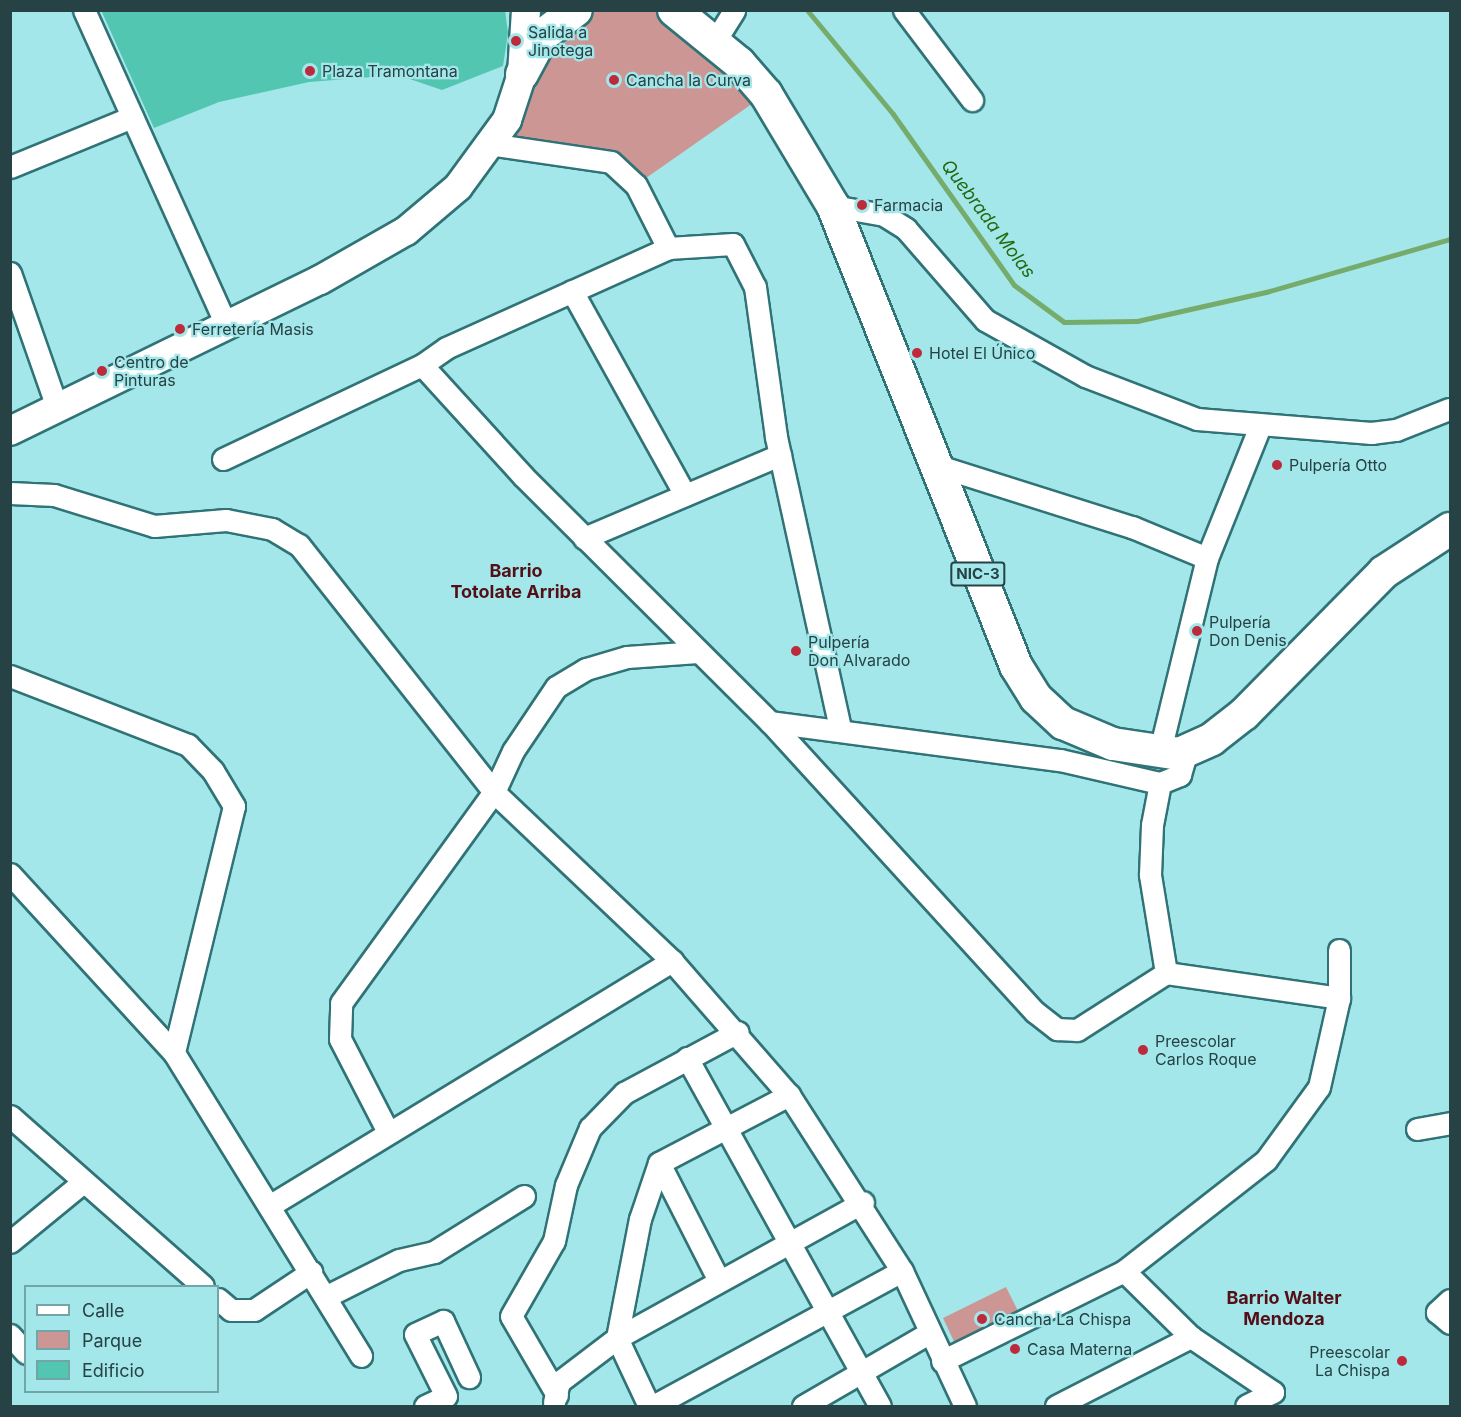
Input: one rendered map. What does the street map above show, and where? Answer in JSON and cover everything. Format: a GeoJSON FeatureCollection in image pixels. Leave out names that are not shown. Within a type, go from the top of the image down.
{"type":"FeatureCollection","features":[{"type":"Feature","properties":{"kind":"main road"},"geometry":{"type":"LineString","coordinates":[[522,74],[526,10]]}},
{"type":"Feature","properties":{"kind":"main road"},"geometry":{"type":"LineString","coordinates":[[10,431],[227,327],[406,231],[458,187],[507,120],[522,74],[543,35],[576,10]]}},
{"type":"Feature","properties":{"kind":"main road","name":"NIC-3"},"geometry":{"type":"LineString","coordinates":[[674,10],[715,41],[766,94],[832,207],[1016,666],[1036,698],[1084,735],[1174,751]]}},
{"type":"Feature","properties":{"kind":"main road"},"geometry":{"type":"LineString","coordinates":[[1174,751],[1244,714],[1384,572],[1450,529]]}},
{"type":"Feature","properties":{"kind":"street"},"geometry":{"type":"LineString","coordinates":[[84,10],[227,327]]}},
{"type":"Feature","properties":{"kind":"street"},"geometry":{"type":"LineString","coordinates":[[715,41],[734,10]]}},
{"type":"Feature","properties":{"kind":"street"},"geometry":{"type":"LineString","coordinates":[[904,10],[972,100]]}},
{"type":"Feature","properties":{"kind":"street"},"geometry":{"type":"LineString","coordinates":[[10,168],[132,117]]}},
{"type":"Feature","properties":{"kind":"street"},"geometry":{"type":"LineString","coordinates":[[489,144],[611,162],[636,185],[668,248]]}},
{"type":"Feature","properties":{"kind":"street"},"geometry":{"type":"LineString","coordinates":[[832,207],[884,215],[906,229],[985,320],[1085,376],[1197,419],[1371,433],[1396,430],[1449,410]]}},
{"type":"Feature","properties":{"kind":"street"},"geometry":{"type":"LineString","coordinates":[[223,459],[422,365],[446,348],[668,248],[733,244],[745,260],[755,287],[780,455],[840,729]]}},
{"type":"Feature","properties":{"kind":"street"},"geometry":{"type":"LineString","coordinates":[[10,273],[57,407]]}},
{"type":"Feature","properties":{"kind":"street"},"geometry":{"type":"LineString","coordinates":[[572,291],[685,495]]}},
{"type":"Feature","properties":{"kind":"street"},"geometry":{"type":"LineString","coordinates":[[422,365],[584,538],[770,722],[1057,1029],[1077,1030],[1166,973],[1339,998]]}},
{"type":"Feature","properties":{"kind":"street"},"geometry":{"type":"LineString","coordinates":[[770,722],[840,729],[1060,760],[1160,783],[1180,775],[1174,751],[1207,558],[1260,424]]}},
{"type":"Feature","properties":{"kind":"street"},"geometry":{"type":"LineString","coordinates":[[584,538],[780,455]]}},
{"type":"Feature","properties":{"kind":"street"},"geometry":{"type":"LineString","coordinates":[[935,465],[1131,527],[1207,558]]}},
{"type":"Feature","properties":{"kind":"street"},"geometry":{"type":"LineString","coordinates":[[12,494],[54,495],[154,526],[226,520],[272,529],[299,545],[494,792],[672,961],[738,1032],[789,1095],[862,1202],[902,1271],[962,1406]]}},
{"type":"Feature","properties":{"kind":"street"},"geometry":{"type":"LineString","coordinates":[[387,1130],[340,1039],[341,1003],[494,792],[513,751],[556,687],[586,669],[627,657],[698,652]]}},
{"type":"Feature","properties":{"kind":"street"},"geometry":{"type":"LineString","coordinates":[[10,676],[188,744],[213,771],[234,806],[174,1053]]}},
{"type":"Feature","properties":{"kind":"street"},"geometry":{"type":"LineString","coordinates":[[1160,783],[1150,875],[1166,973]]}},
{"type":"Feature","properties":{"kind":"street"},"geometry":{"type":"LineString","coordinates":[[10,874],[174,1053],[327,1296],[362,1356]]}},
{"type":"Feature","properties":{"kind":"street"},"geometry":{"type":"LineString","coordinates":[[942,1361],[1124,1271],[1266,1160],[1319,1087],[1339,998],[1339,950]]}},
{"type":"Feature","properties":{"kind":"street"},"geometry":{"type":"LineString","coordinates":[[269,1206],[387,1130],[672,961]]}},
{"type":"Feature","properties":{"kind":"street"},"geometry":{"type":"LineString","coordinates":[[554,1401],[511,1316],[554,1241],[566,1185],[590,1128],[624,1093],[738,1032]]}},
{"type":"Feature","properties":{"kind":"street"},"geometry":{"type":"LineString","coordinates":[[687,1058],[728,1129],[822,1310],[880,1407]]}},
{"type":"Feature","properties":{"kind":"street"},"geometry":{"type":"LineString","coordinates":[[789,1095],[728,1129],[659,1163],[640,1219],[616,1338],[651,1407],[822,1310],[902,1271]]}},
{"type":"Feature","properties":{"kind":"street"},"geometry":{"type":"LineString","coordinates":[[10,1116],[201,1285]]}},
{"type":"Feature","properties":{"kind":"street"},"geometry":{"type":"LineString","coordinates":[[1417,1129],[1450,1123]]}},
{"type":"Feature","properties":{"kind":"street"},"geometry":{"type":"LineString","coordinates":[[659,1163],[718,1279]]}},
{"type":"Feature","properties":{"kind":"street"},"geometry":{"type":"LineString","coordinates":[[10,1242],[83,1182]]}},
{"type":"Feature","properties":{"kind":"street"},"geometry":{"type":"LineString","coordinates":[[327,1296],[399,1260],[434,1252],[524,1196]]}},
{"type":"Feature","properties":{"kind":"street"},"geometry":{"type":"LineString","coordinates":[[554,1401],[559,1382],[616,1338],[787,1240],[862,1202]]}},
{"type":"Feature","properties":{"kind":"street"},"geometry":{"type":"LineString","coordinates":[[1124,1271],[1191,1337],[1273,1392],[1246,1407]]}},
{"type":"Feature","properties":{"kind":"street"},"geometry":{"type":"LineString","coordinates":[[219,1300],[231,1310],[254,1310],[311,1272]]}},
{"type":"Feature","properties":{"kind":"street"},"geometry":{"type":"LineString","coordinates":[[1450,1300],[1437,1312],[1450,1323]]}},
{"type":"Feature","properties":{"kind":"street"},"geometry":{"type":"LineString","coordinates":[[425,1407],[446,1396],[415,1334],[443,1321],[469,1377]]}},
{"type":"Feature","properties":{"kind":"street"},"geometry":{"type":"LineString","coordinates":[[803,1407],[929,1334]]}},
{"type":"Feature","properties":{"kind":"street"},"geometry":{"type":"LineString","coordinates":[[10,1335],[24,1351]]}},
{"type":"Feature","properties":{"kind":"street"},"geometry":{"type":"LineString","coordinates":[[1056,1407],[1191,1337]]}},
{"type":"Feature","properties":{"kind":"green space"},"geometry":{"type":"Polygon","coordinates":[[[576,11],[674,11],[766,94],[636,185],[611,162],[489,144],[576,11]]]}},
{"type":"Feature","properties":{"kind":"green space","name":"Cancha La Chispa"},"geometry":{"type":"Polygon","coordinates":[[[1006,1287],[1022,1319],[958,1350],[943,1318],[1006,1287]]]}},
{"type":"Feature","properties":{"kind":"building","name":"Plaza Tramontana"},"geometry":{"type":"Polygon","coordinates":[[[101,10],[505,10],[508,33],[503,66],[442,90],[398,75],[309,82],[219,102],[154,128],[101,10]]]}},
{"type":"Feature","properties":{"kind":"waterway","name":"Quebrada Molas"},"geometry":{"type":"LineString","coordinates":[[807,10],[893,114],[1014,285],[1064,322],[1137,321],[1266,292],[1450,239]]}},
{"type":"Feature","properties":{"kind":"place","name":"Salida a Jinotega"},"geometry":{"type":"Point","coordinates":[516,41]}},
{"type":"Feature","properties":{"kind":"place","name":"Plaza Tramontana"},"geometry":{"type":"Point","coordinates":[310,71]}},
{"type":"Feature","properties":{"kind":"place","name":"Cancha la Curva"},"geometry":{"type":"Point","coordinates":[614,80]}},
{"type":"Feature","properties":{"kind":"place","name":"Farmacia"},"geometry":{"type":"Point","coordinates":[862,205]}},
{"type":"Feature","properties":{"kind":"place","name":"Ferretería Masis"},"geometry":{"type":"Point","coordinates":[180,329]}},
{"type":"Feature","properties":{"kind":"place","name":"Hotel El Único"},"geometry":{"type":"Point","coordinates":[917,353]}},
{"type":"Feature","properties":{"kind":"place","name":"Centro de Pinturas"},"geometry":{"type":"Point","coordinates":[102,371]}},
{"type":"Feature","properties":{"kind":"place","name":"Pulpería Otto"},"geometry":{"type":"Point","coordinates":[1277,465]}},
{"type":"Feature","properties":{"kind":"place","name":"Pulpería Don Denis"},"geometry":{"type":"Point","coordinates":[1197,631]}},
{"type":"Feature","properties":{"kind":"place","name":"Pulpería Don Alvarado"},"geometry":{"type":"Point","coordinates":[796,651]}},
{"type":"Feature","properties":{"kind":"place","name":"Preescolar Carlos Roque"},"geometry":{"type":"Point","coordinates":[1143,1050]}},
{"type":"Feature","properties":{"kind":"place","name":"Cancha La Chispa"},"geometry":{"type":"Point","coordinates":[982,1319]}},
{"type":"Feature","properties":{"kind":"place","name":"Casa Materna"},"geometry":{"type":"Point","coordinates":[1015,1349]}},
{"type":"Feature","properties":{"kind":"place","name":"Preescolar La Chispa"},"geometry":{"type":"Point","coordinates":[1402,1361]}},
{"type":"Feature","properties":{"kind":"district","name":"Barrio Totolate Arriba"},"geometry":{"type":"Point","coordinates":[516,582]}},
{"type":"Feature","properties":{"kind":"district","name":"Barrio Walter Mendoza"},"geometry":{"type":"Point","coordinates":[1284,1309]}}]}
